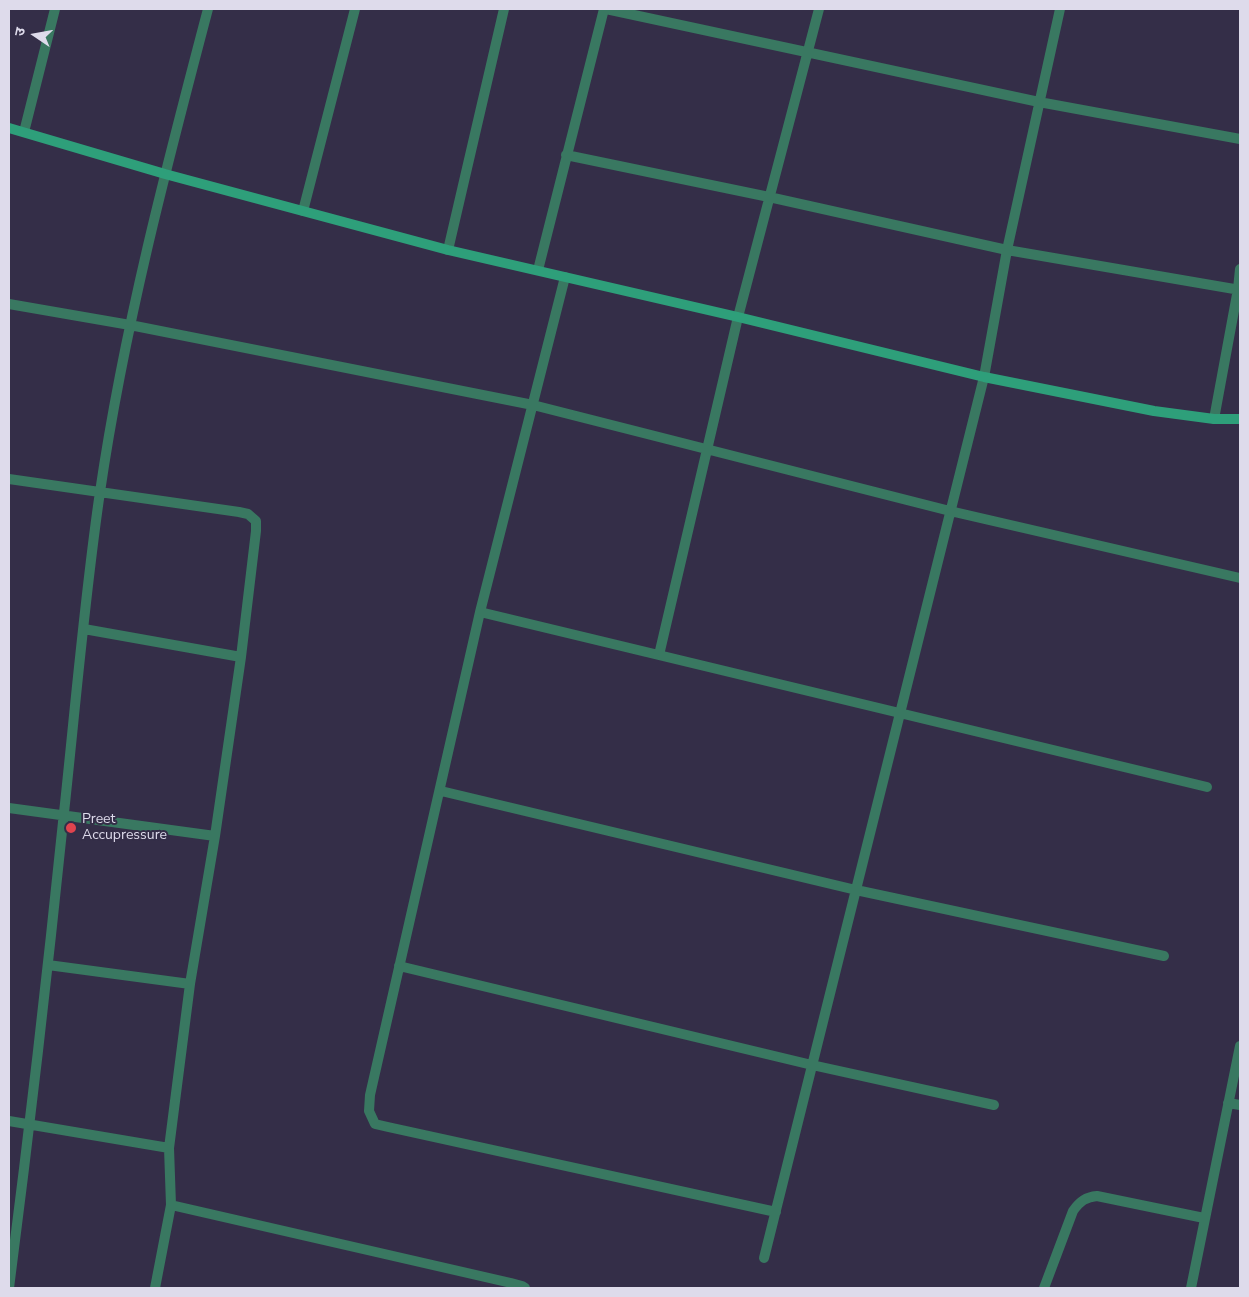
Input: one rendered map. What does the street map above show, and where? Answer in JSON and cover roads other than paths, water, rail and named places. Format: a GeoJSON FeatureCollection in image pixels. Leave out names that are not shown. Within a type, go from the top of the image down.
{"type":"FeatureCollection","features":[{"type":"Feature","properties":{"kind":"main road"},"geometry":{"type":"LineString","coordinates":[[9,128],[165,174],[448,250],[565,276],[984,377],[1154,411],[1214,419],[1240,418]]}},
{"type":"Feature","properties":{"kind":"street"},"geometry":{"type":"LineString","coordinates":[[24,132],[55,9]]}},
{"type":"Feature","properties":{"kind":"street"},"geometry":{"type":"LineString","coordinates":[[9,1288],[30,1124],[100,491],[130,325],[165,174],[208,9]]}},
{"type":"Feature","properties":{"kind":"street"},"geometry":{"type":"LineString","coordinates":[[303,211],[355,9]]}},
{"type":"Feature","properties":{"kind":"street"},"geometry":{"type":"LineString","coordinates":[[448,250],[504,9]]}},
{"type":"Feature","properties":{"kind":"street"},"geometry":{"type":"LineString","coordinates":[[538,270],[605,9],[1039,102],[1240,138]]}},
{"type":"Feature","properties":{"kind":"street"},"geometry":{"type":"LineString","coordinates":[[659,655],[738,317],[819,9]]}},
{"type":"Feature","properties":{"kind":"street"},"geometry":{"type":"LineString","coordinates":[[764,1258],[984,377],[1007,250],[1060,9]]}},
{"type":"Feature","properties":{"kind":"street"},"geometry":{"type":"LineString","coordinates":[[566,155],[769,197],[1007,250],[1239,290]]}},
{"type":"Feature","properties":{"kind":"street"},"geometry":{"type":"LineString","coordinates":[[1214,419],[1239,290],[1240,268]]}},
{"type":"Feature","properties":{"kind":"street"},"geometry":{"type":"LineString","coordinates":[[565,276],[480,612],[441,791],[370,1095],[369,1111],[375,1124],[776,1212]]}},
{"type":"Feature","properties":{"kind":"street"},"geometry":{"type":"LineString","coordinates":[[9,304],[130,325],[533,405],[950,511],[1240,578]]}},
{"type":"Feature","properties":{"kind":"street"},"geometry":{"type":"LineString","coordinates":[[9,479],[239,512],[248,514],[256,521],[241,657],[215,836],[190,984],[168,1148],[171,1205],[155,1288]]}},
{"type":"Feature","properties":{"kind":"street"},"geometry":{"type":"LineString","coordinates":[[480,612],[1206,787]]}},
{"type":"Feature","properties":{"kind":"street"},"geometry":{"type":"LineString","coordinates":[[84,629],[241,657]]}},
{"type":"Feature","properties":{"kind":"street"},"geometry":{"type":"LineString","coordinates":[[441,791],[856,890],[1164,956]]}},
{"type":"Feature","properties":{"kind":"street"},"geometry":{"type":"LineString","coordinates":[[9,808],[215,836]]}},
{"type":"Feature","properties":{"kind":"street"},"geometry":{"type":"LineString","coordinates":[[48,965],[190,984]]}},
{"type":"Feature","properties":{"kind":"street"},"geometry":{"type":"LineString","coordinates":[[399,966],[812,1065],[994,1105]]}},
{"type":"Feature","properties":{"kind":"street"},"geometry":{"type":"LineString","coordinates":[[1191,1288],[1240,1046]]}},
{"type":"Feature","properties":{"kind":"street"},"geometry":{"type":"LineString","coordinates":[[1228,1102],[1240,1105]]}},
{"type":"Feature","properties":{"kind":"street"},"geometry":{"type":"LineString","coordinates":[[9,1121],[168,1148]]}},
{"type":"Feature","properties":{"kind":"street"},"geometry":{"type":"LineString","coordinates":[[1044,1288],[1073,1211],[1078,1204],[1088,1197],[1097,1196],[1204,1218]]}},
{"type":"Feature","properties":{"kind":"street"},"geometry":{"type":"LineString","coordinates":[[171,1205],[511,1283],[525,1288]]}},
{"type":"Feature","properties":{"kind":"place","name":"Preet Accupressure"},"geometry":{"type":"Point","coordinates":[71,828]}}]}
